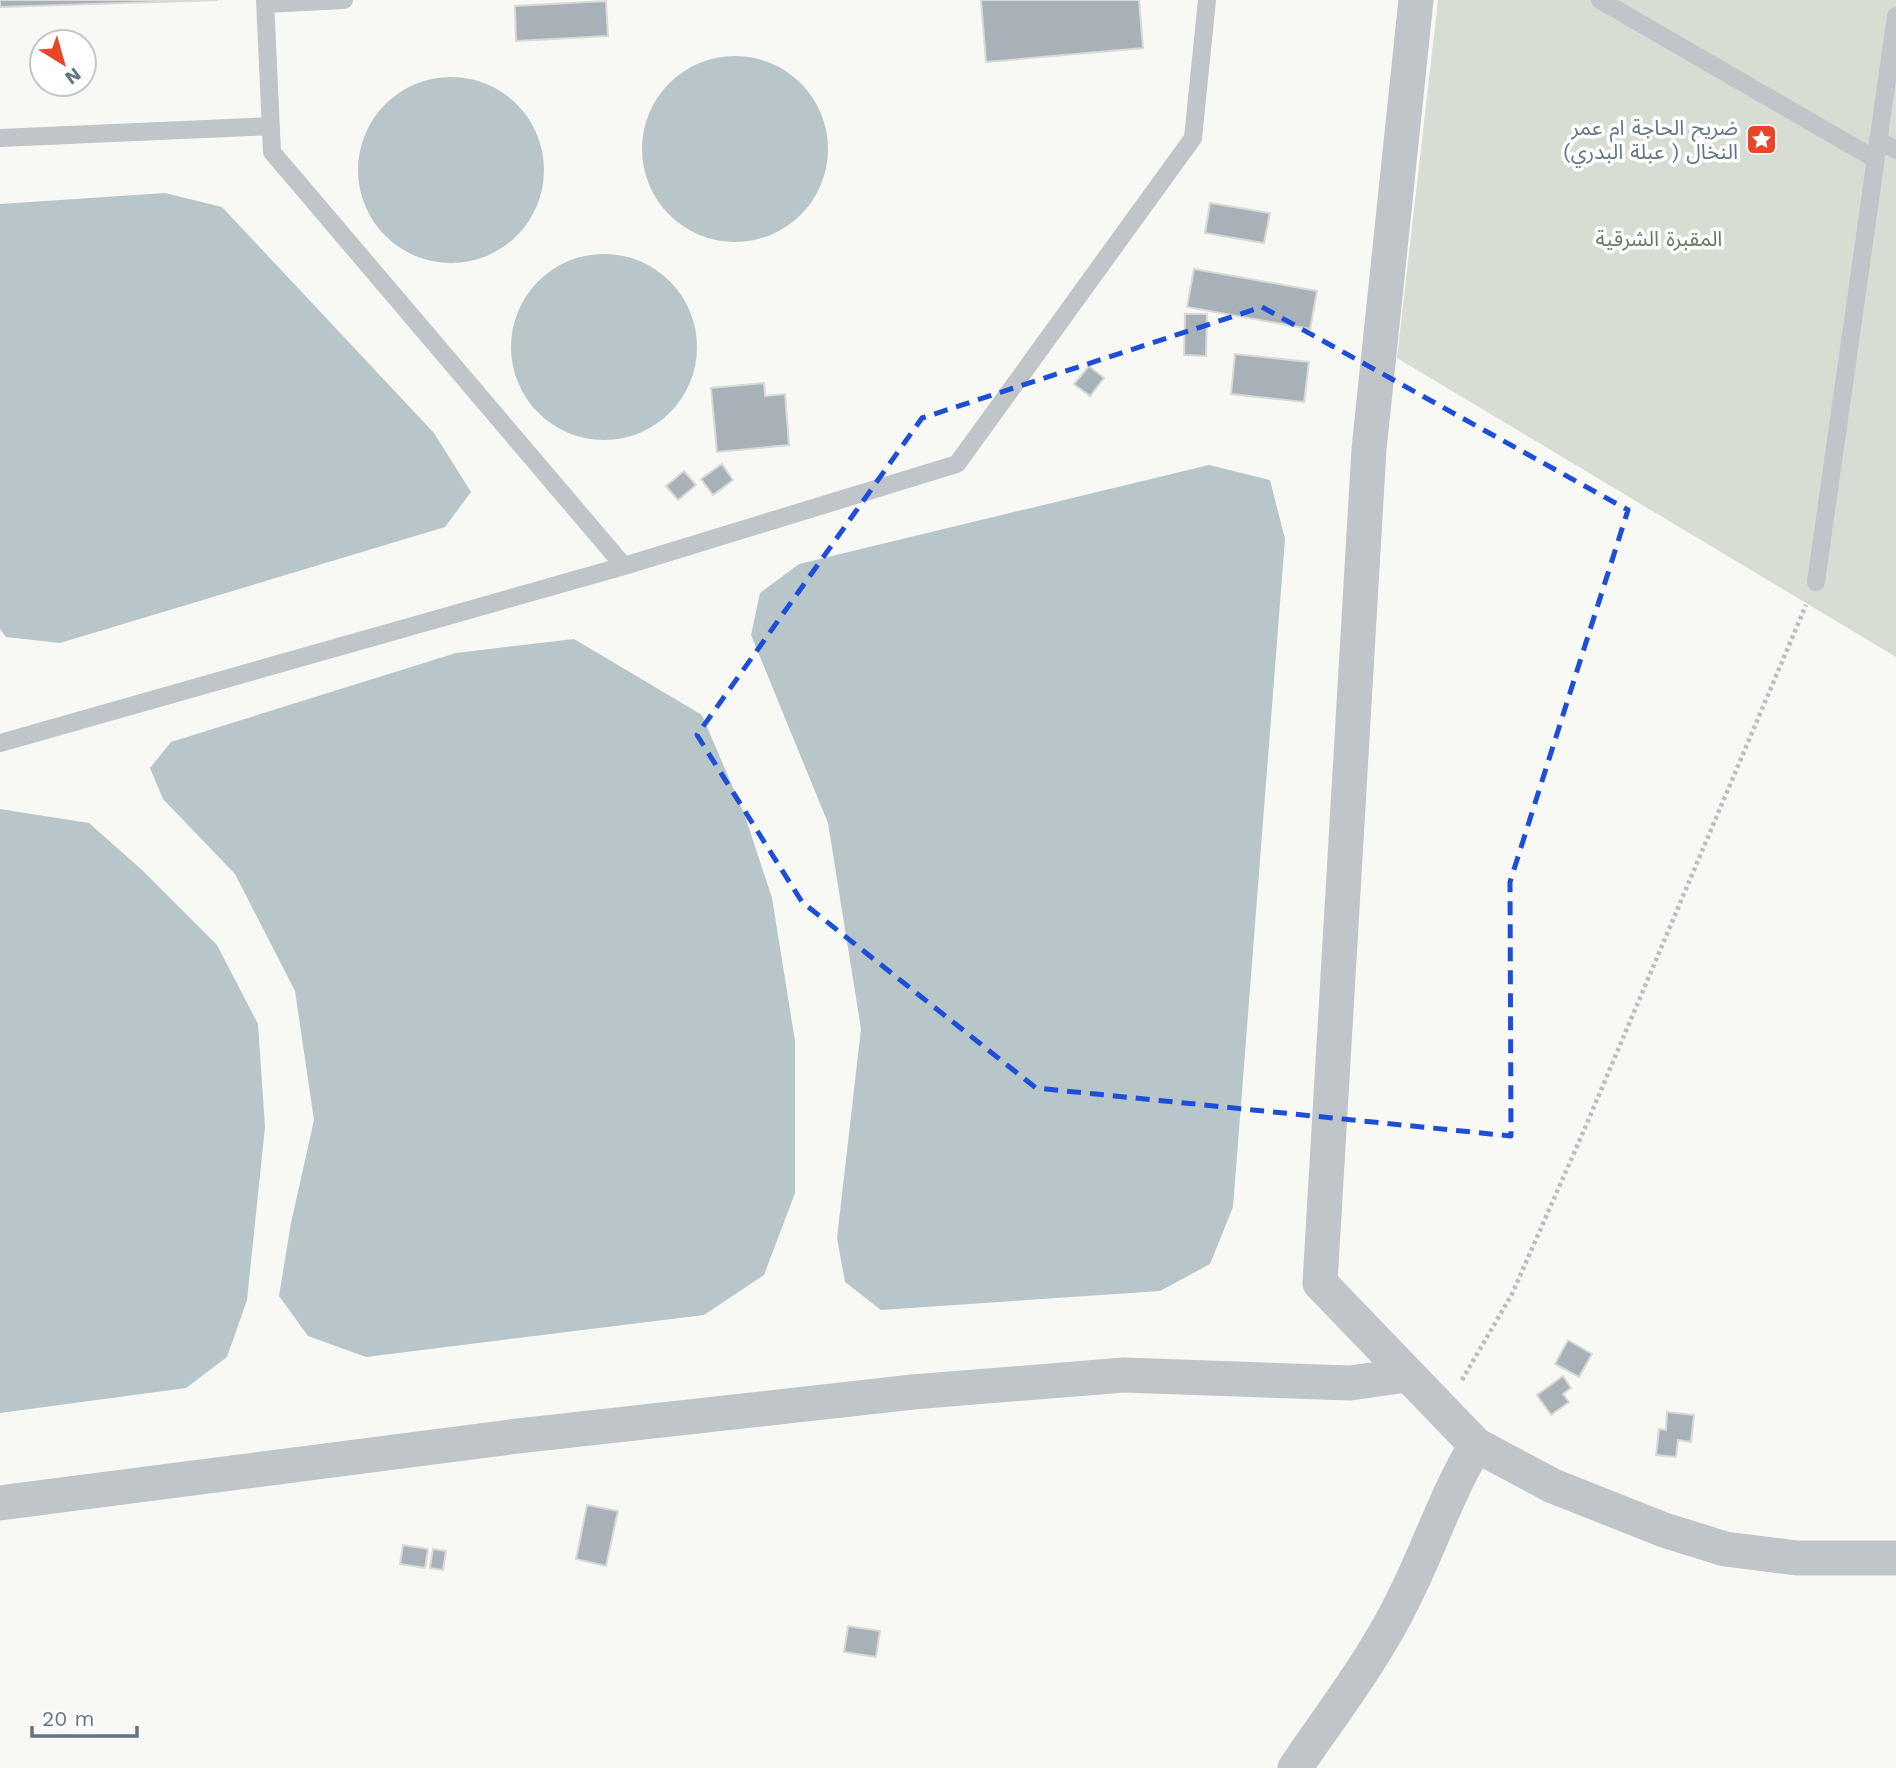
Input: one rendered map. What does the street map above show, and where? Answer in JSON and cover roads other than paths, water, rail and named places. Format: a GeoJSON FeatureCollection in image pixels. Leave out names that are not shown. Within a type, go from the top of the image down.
{"type":"FeatureCollection","features":[{"type":"Feature","properties":{"kind":"street"},"geometry":{"type":"LineString","coordinates":[[1416,0],[1369,449],[1320,1283],[1476,1445],[1553,1486],[1664,1530],[1726,1549],[1797,1558],[1896,1558]]}},
{"type":"Feature","properties":{"kind":"street"},"geometry":{"type":"LineString","coordinates":[[0,1503],[510,1437],[914,1392],[1124,1375],[1350,1383],[1408,1375]]}},
{"type":"Feature","properties":{"kind":"street"},"geometry":{"type":"LineString","coordinates":[[1295,1768],[1357,1679],[1405,1598],[1455,1479],[1476,1445]]}},
{"type":"Feature","properties":{"kind":"lane"},"geometry":{"type":"LineString","coordinates":[[344,0],[265,2],[272,152],[624,566]]}},
{"type":"Feature","properties":{"kind":"lane"},"geometry":{"type":"LineString","coordinates":[[0,743],[624,566],[957,464],[1193,138],[1207,0]]}},
{"type":"Feature","properties":{"kind":"lane"},"geometry":{"type":"LineString","coordinates":[[1600,0],[1875,159]]}},
{"type":"Feature","properties":{"kind":"lane"},"geometry":{"type":"LineString","coordinates":[[1815,582],[1896,16]]}},
{"type":"Feature","properties":{"kind":"lane"},"geometry":{"type":"LineString","coordinates":[[0,138],[271,126]]}},
{"type":"Feature","properties":{"kind":"lane"},"geometry":{"type":"LineString","coordinates":[[1878,140],[1896,150]]}},
{"type":"Feature","properties":{"kind":"place","name":"ضريح الحاجة ام عمر النخال ( عبلة البدري)"},"geometry":{"type":"Point","coordinates":[1761,139]}},
{"type":"Feature","properties":{"kind":"park label","name":"المقبرة الشرقية"},"geometry":{"type":"Point","coordinates":[1659,238]}}]}
